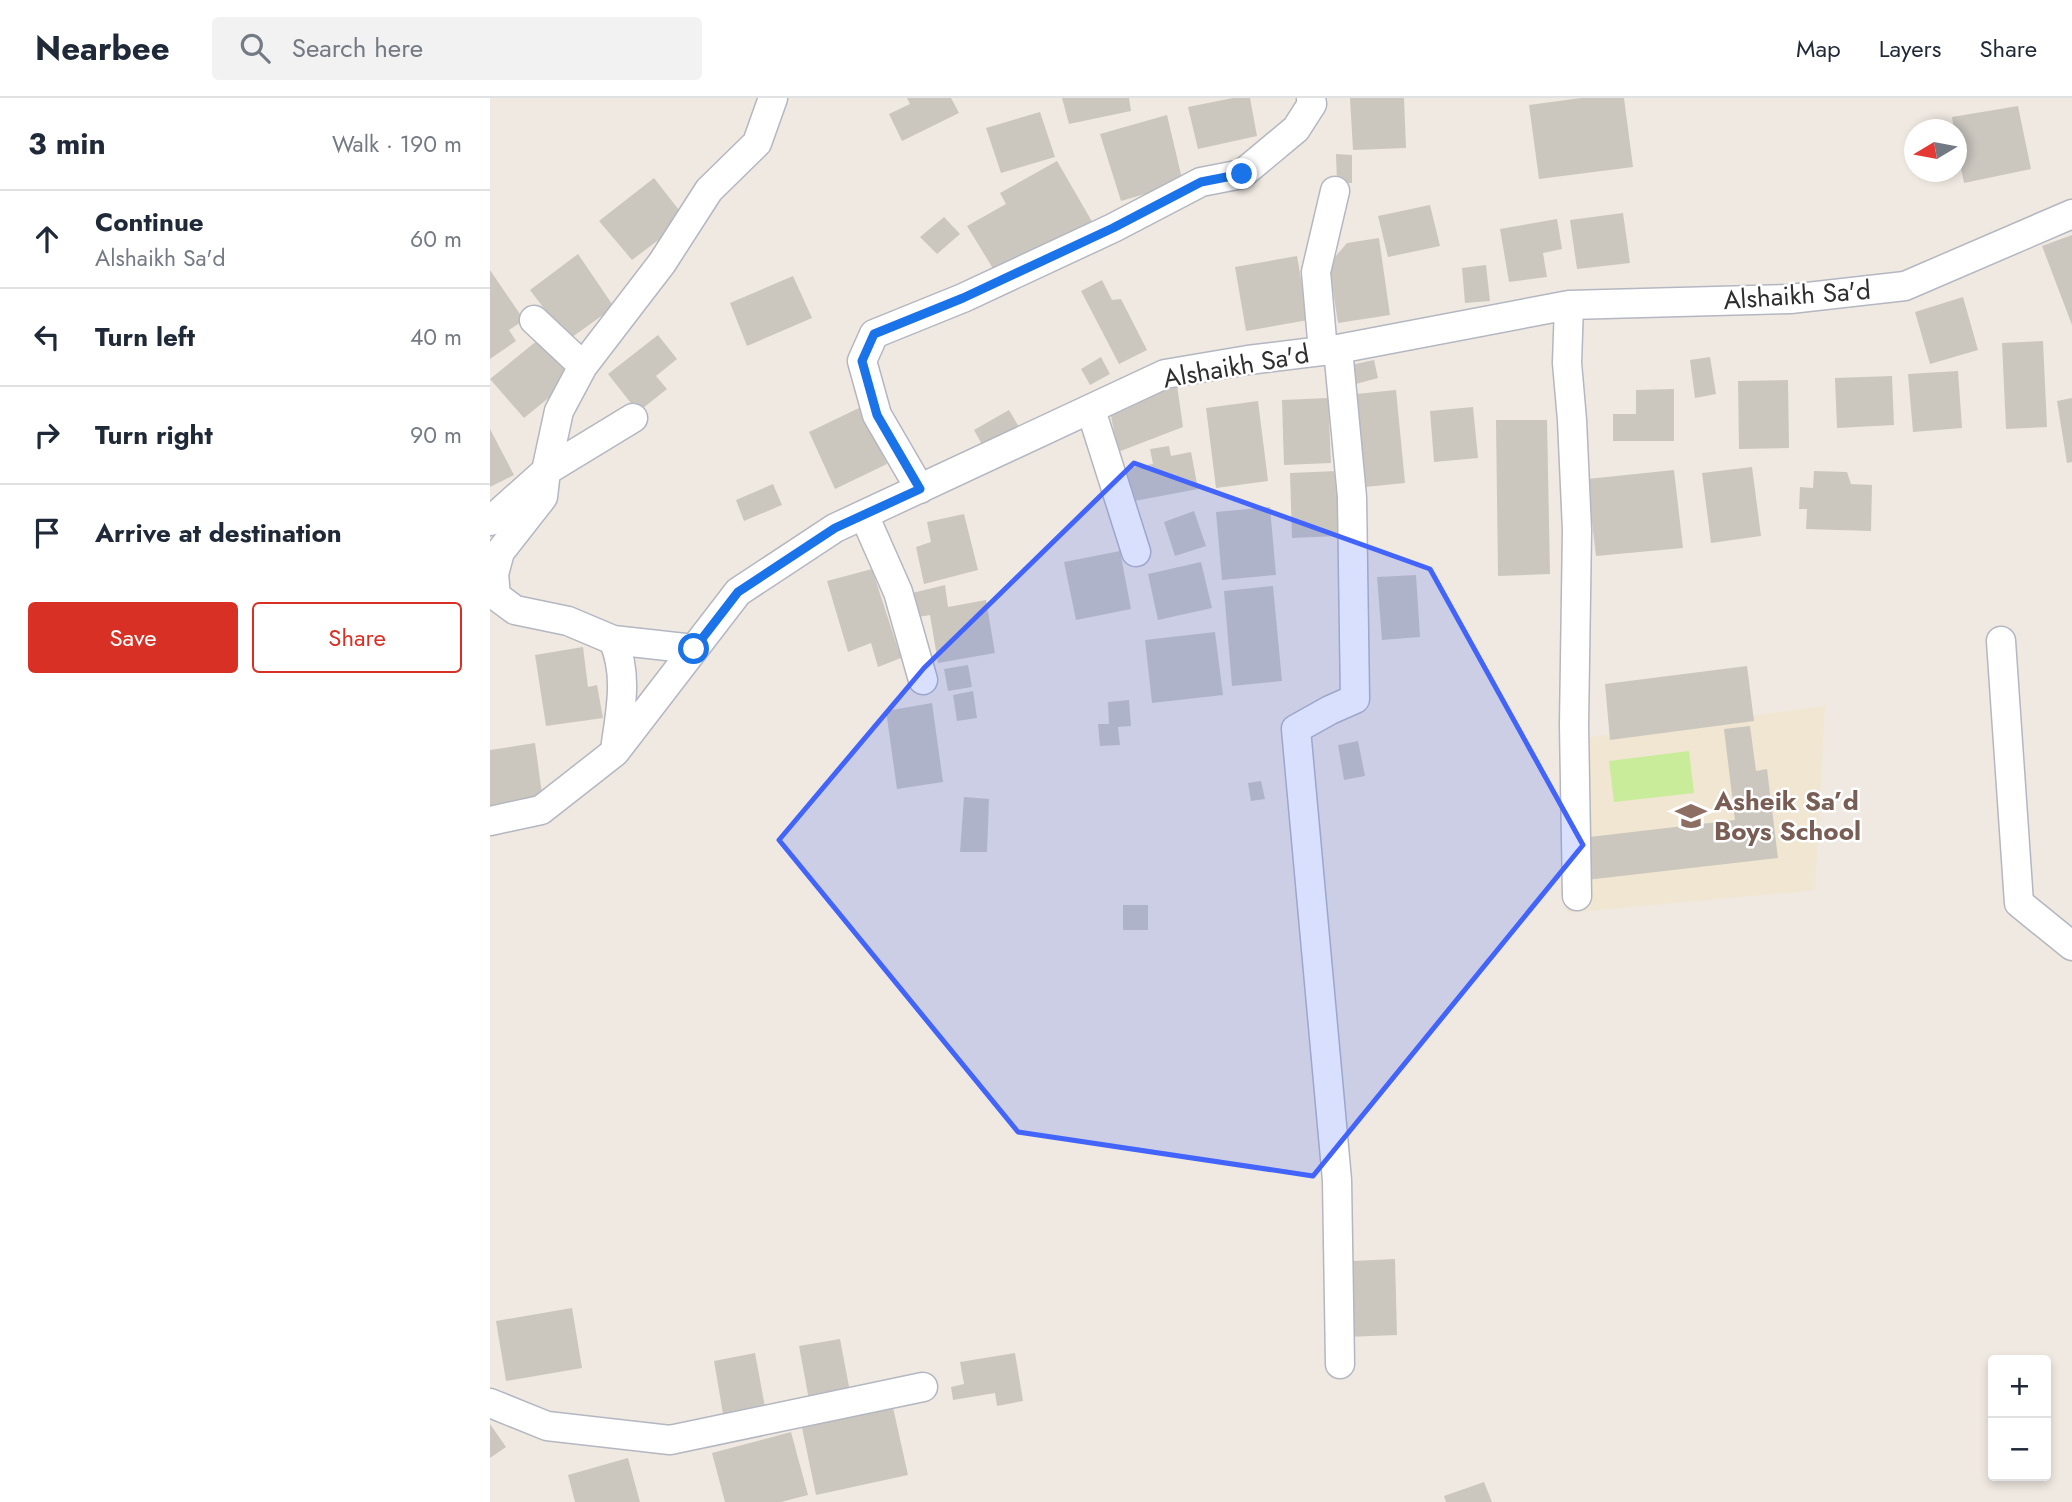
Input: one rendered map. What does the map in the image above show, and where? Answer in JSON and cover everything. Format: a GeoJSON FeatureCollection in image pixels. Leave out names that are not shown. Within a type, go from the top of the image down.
{"type":"FeatureCollection","features":[{"type":"Feature","properties":{"kind":"street"},"geometry":{"type":"LineString","coordinates":[[694,649],[613,640],[568,621],[515,610],[496,596],[494,574],[500,552],[543,497],[559,411],[583,366],[662,263],[709,190],[757,143],[773,98]]}},
{"type":"Feature","properties":{"kind":"street"},"geometry":{"type":"LineString","coordinates":[[920,489],[877,415],[862,361],[874,334],[963,298],[1113,228],[1201,182],[1242,174],[1296,130],[1312,104],[1311,98]]}},
{"type":"Feature","properties":{"kind":"street"},"geometry":{"type":"LineString","coordinates":[[1335,191],[1316,272],[1352,497],[1355,699],[1296,729],[1337,1181],[1340,1364]]}},
{"type":"Feature","properties":{"kind":"street","name":"Alshaikh Sa'd"},"geometry":{"type":"LineString","coordinates":[[490,821],[541,810],[615,752],[738,592],[835,528],[1165,374],[1330,350],[1569,304],[1790,299],[1905,286],[2072,214]]}},
{"type":"Feature","properties":{"kind":"street"},"geometry":{"type":"LineString","coordinates":[[1569,304],[1567,363],[1577,530],[1574,725],[1577,896]]}},
{"type":"Feature","properties":{"kind":"street"},"geometry":{"type":"LineString","coordinates":[[534,320],[583,366]]}},
{"type":"Feature","properties":{"kind":"street"},"geometry":{"type":"LineString","coordinates":[[1091,410],[1136,552]]}},
{"type":"Feature","properties":{"kind":"street"},"geometry":{"type":"LineString","coordinates":[[490,521],[546,471],[633,418]]}},
{"type":"Feature","properties":{"kind":"street"},"geometry":{"type":"LineString","coordinates":[[864,515],[898,592],[923,680]]}},
{"type":"Feature","properties":{"kind":"street"},"geometry":{"type":"LineString","coordinates":[[613,640],[621,658],[622,698],[615,752]]}},
{"type":"Feature","properties":{"kind":"street"},"geometry":{"type":"LineString","coordinates":[[2001,641],[2019,903],[2072,946]]}},
{"type":"Feature","properties":{"kind":"street"},"geometry":{"type":"LineString","coordinates":[[490,1403],[547,1426],[670,1440],[923,1387]]}},
{"type":"Feature","properties":{"kind":"highlighted area"},"geometry":{"type":"Polygon","coordinates":[[[1134,463],[1430,569],[1583,845],[1313,1176],[1018,1132],[779,840],[924,668],[1134,463]]]}},
{"type":"Feature","properties":{"kind":"shaded area","name":"Asheik Sa’d Boys School"},"geometry":{"type":"Polygon","coordinates":[[[1825,706],[1815,890],[1567,913],[1560,741],[1825,706]]]}},
{"type":"Feature","properties":{"kind":"green space"},"geometry":{"type":"Polygon","coordinates":[[[1689,751],[1694,793],[1614,802],[1609,761],[1689,751]]]}},
{"type":"Feature","properties":{"kind":"building"},"geometry":{"type":"Polygon","coordinates":[[[907,98],[951,98],[959,113],[902,141],[889,114],[910,104],[907,98]]]}},
{"type":"Feature","properties":{"kind":"building"},"geometry":{"type":"Polygon","coordinates":[[[1062,98],[1129,98],[1131,111],[1069,124],[1062,98]]]}},
{"type":"Feature","properties":{"kind":"building"},"geometry":{"type":"Polygon","coordinates":[[[1233,98],[1250,98],[1257,136],[1198,149],[1188,107],[1233,98]]]}},
{"type":"Feature","properties":{"kind":"building"},"geometry":{"type":"Polygon","coordinates":[[[1350,98],[1404,98],[1406,148],[1353,150],[1350,98]]]}},
{"type":"Feature","properties":{"kind":"building"},"geometry":{"type":"Polygon","coordinates":[[[1581,98],[1624,98],[1633,167],[1539,179],[1529,105],[1581,98]]]}},
{"type":"Feature","properties":{"kind":"building"},"geometry":{"type":"Polygon","coordinates":[[[2018,106],[2031,169],[1964,183],[1967,182],[1967,119],[1952,117],[2018,106]]]}},
{"type":"Feature","properties":{"kind":"building"},"geometry":{"type":"Polygon","coordinates":[[[1040,112],[1055,157],[1001,173],[986,128],[1040,112]]]}},
{"type":"Feature","properties":{"kind":"building"},"geometry":{"type":"Polygon","coordinates":[[[1167,115],[1183,183],[1121,201],[1100,134],[1167,115]]]}},
{"type":"Feature","properties":{"kind":"building"},"geometry":{"type":"Polygon","coordinates":[[[1336,154],[1352,155],[1352,183],[1337,183],[1336,154]]]}},
{"type":"Feature","properties":{"kind":"building"},"geometry":{"type":"Polygon","coordinates":[[[1057,161],[1094,225],[1000,280],[967,226],[1006,204],[1000,193],[1057,161]]]}},
{"type":"Feature","properties":{"kind":"building"},"geometry":{"type":"Polygon","coordinates":[[[654,178],[686,219],[632,260],[599,221],[654,178]]]}},
{"type":"Feature","properties":{"kind":"building"},"geometry":{"type":"Polygon","coordinates":[[[1430,205],[1440,246],[1388,257],[1378,216],[1430,205]]]}},
{"type":"Feature","properties":{"kind":"building"},"geometry":{"type":"Polygon","coordinates":[[[1623,213],[1630,263],[1577,269],[1570,220],[1623,213]]]}},
{"type":"Feature","properties":{"kind":"building"},"geometry":{"type":"Polygon","coordinates":[[[944,217],[960,234],[937,254],[920,237],[944,217]]]}},
{"type":"Feature","properties":{"kind":"building"},"geometry":{"type":"Polygon","coordinates":[[[1557,219],[1562,249],[1543,253],[1547,277],[1509,282],[1500,229],[1557,219]]]}},
{"type":"Feature","properties":{"kind":"building"},"geometry":{"type":"Polygon","coordinates":[[[2072,235],[2072,325],[2042,246],[2072,235]]]}},
{"type":"Feature","properties":{"kind":"building"},"geometry":{"type":"Polygon","coordinates":[[[1379,238],[1390,315],[1338,323],[1329,264],[1347,243],[1379,238]]]}},
{"type":"Feature","properties":{"kind":"building"},"geometry":{"type":"Polygon","coordinates":[[[578,254],[614,307],[568,340],[530,290],[578,254]]]}},
{"type":"Feature","properties":{"kind":"building"},"geometry":{"type":"Polygon","coordinates":[[[1297,256],[1308,320],[1246,331],[1235,267],[1297,256]]]}},
{"type":"Feature","properties":{"kind":"building"},"geometry":{"type":"Polygon","coordinates":[[[1486,265],[1490,301],[1465,303],[1462,268],[1486,265]]]}},
{"type":"Feature","properties":{"kind":"building"},"geometry":{"type":"Polygon","coordinates":[[[490,270],[524,320],[509,330],[516,341],[490,359],[490,270]]]}},
{"type":"Feature","properties":{"kind":"building"},"geometry":{"type":"Polygon","coordinates":[[[793,276],[812,318],[747,346],[730,303],[793,276]]]}},
{"type":"Feature","properties":{"kind":"building"},"geometry":{"type":"Polygon","coordinates":[[[1102,280],[1112,300],[1121,299],[1147,350],[1119,364],[1081,291],[1102,280]]]}},
{"type":"Feature","properties":{"kind":"building"},"geometry":{"type":"Polygon","coordinates":[[[1963,297],[1978,350],[1930,364],[1915,312],[1963,297]]]}},
{"type":"Feature","properties":{"kind":"building"},"geometry":{"type":"Polygon","coordinates":[[[658,335],[677,359],[656,376],[667,389],[638,412],[608,374],[658,335]]]}},
{"type":"Feature","properties":{"kind":"building"},"geometry":{"type":"Polygon","coordinates":[[[539,339],[573,378],[524,418],[490,379],[539,339]]]}},
{"type":"Feature","properties":{"kind":"building"},"geometry":{"type":"Polygon","coordinates":[[[2043,341],[2047,427],[2006,429],[2002,343],[2043,341]]]}},
{"type":"Feature","properties":{"kind":"building"},"geometry":{"type":"Polygon","coordinates":[[[1101,357],[1110,374],[1090,385],[1081,369],[1101,357]]]}},
{"type":"Feature","properties":{"kind":"building"},"geometry":{"type":"Polygon","coordinates":[[[1710,357],[1716,394],[1695,398],[1690,360],[1710,357]]]}},
{"type":"Feature","properties":{"kind":"building"},"geometry":{"type":"Polygon","coordinates":[[[1374,360],[1378,378],[1356,384],[1351,365],[1374,360]]]}},
{"type":"Feature","properties":{"kind":"building"},"geometry":{"type":"Polygon","coordinates":[[[1958,371],[1962,428],[1913,432],[1908,374],[1958,371]]]}},
{"type":"Feature","properties":{"kind":"building"},"geometry":{"type":"Polygon","coordinates":[[[1892,376],[1894,425],[1837,428],[1835,378],[1892,376]]]}},
{"type":"Feature","properties":{"kind":"building"},"geometry":{"type":"Polygon","coordinates":[[[1788,380],[1789,448],[1739,449],[1738,381],[1788,380]]]}},
{"type":"Feature","properties":{"kind":"building"},"geometry":{"type":"Polygon","coordinates":[[[1177,385],[1183,427],[1118,452],[1111,416],[1177,385]]]}},
{"type":"Feature","properties":{"kind":"building"},"geometry":{"type":"Polygon","coordinates":[[[1674,389],[1674,441],[1613,441],[1613,414],[1636,414],[1636,390],[1674,389]]]}},
{"type":"Feature","properties":{"kind":"building"},"geometry":{"type":"Polygon","coordinates":[[[1396,390],[1405,483],[1365,487],[1356,394],[1396,390]]]}},
{"type":"Feature","properties":{"kind":"building"},"geometry":{"type":"Polygon","coordinates":[[[1328,398],[1331,463],[1284,465],[1282,400],[1328,398]]]}},
{"type":"Feature","properties":{"kind":"building"},"geometry":{"type":"Polygon","coordinates":[[[2072,398],[2072,462],[2067,463],[2057,401],[2072,398]]]}},
{"type":"Feature","properties":{"kind":"building"},"geometry":{"type":"Polygon","coordinates":[[[1258,401],[1268,481],[1216,488],[1206,408],[1258,401]]]}},
{"type":"Feature","properties":{"kind":"building"},"geometry":{"type":"Polygon","coordinates":[[[861,407],[887,464],[835,489],[809,432],[861,407]]]}},
{"type":"Feature","properties":{"kind":"building"},"geometry":{"type":"Polygon","coordinates":[[[1473,407],[1478,458],[1434,462],[1430,411],[1473,407]]]}},
{"type":"Feature","properties":{"kind":"building"},"geometry":{"type":"Polygon","coordinates":[[[1009,410],[1019,427],[984,448],[974,430],[1009,410]]]}},
{"type":"Feature","properties":{"kind":"building"},"geometry":{"type":"Polygon","coordinates":[[[1496,420],[1547,420],[1550,574],[1498,576],[1496,420]]]}},
{"type":"Feature","properties":{"kind":"building"},"geometry":{"type":"Polygon","coordinates":[[[490,429],[514,475],[490,487],[490,429]]]}},
{"type":"Feature","properties":{"kind":"building"},"geometry":{"type":"Polygon","coordinates":[[[1169,446],[1171,456],[1191,452],[1198,489],[1129,502],[1123,469],[1153,464],[1150,449],[1169,446]]]}},
{"type":"Feature","properties":{"kind":"building"},"geometry":{"type":"Polygon","coordinates":[[[1752,467],[1761,536],[1711,543],[1702,473],[1752,467]]]}},
{"type":"Feature","properties":{"kind":"building"},"geometry":{"type":"Polygon","coordinates":[[[1674,470],[1683,548],[1596,556],[1587,479],[1674,470]]]}},
{"type":"Feature","properties":{"kind":"building"},"geometry":{"type":"Polygon","coordinates":[[[1337,471],[1339,536],[1292,538],[1290,473],[1337,471]]]}},
{"type":"Feature","properties":{"kind":"building"},"geometry":{"type":"Polygon","coordinates":[[[1814,471],[1847,472],[1851,484],[1872,485],[1871,531],[1806,529],[1807,509],[1799,509],[1800,487],[1813,488],[1814,471]]]}},
{"type":"Feature","properties":{"kind":"building"},"geometry":{"type":"Polygon","coordinates":[[[773,484],[782,505],[744,521],[736,500],[773,484]]]}},
{"type":"Feature","properties":{"kind":"building"},"geometry":{"type":"Polygon","coordinates":[[[1270,507],[1276,575],[1222,580],[1216,512],[1270,507]]]}},
{"type":"Feature","properties":{"kind":"building"},"geometry":{"type":"Polygon","coordinates":[[[1194,511],[1206,546],[1175,556],[1164,522],[1194,511]]]}},
{"type":"Feature","properties":{"kind":"building"},"geometry":{"type":"Polygon","coordinates":[[[964,514],[978,570],[924,584],[916,547],[931,542],[927,522],[964,514]]]}},
{"type":"Feature","properties":{"kind":"building"},"geometry":{"type":"Polygon","coordinates":[[[1120,551],[1131,609],[1076,620],[1064,562],[1120,551]]]}},
{"type":"Feature","properties":{"kind":"building"},"geometry":{"type":"Polygon","coordinates":[[[1201,562],[1212,608],[1158,620],[1148,574],[1201,562]]]}},
{"type":"Feature","properties":{"kind":"building"},"geometry":{"type":"Polygon","coordinates":[[[872,569],[901,658],[878,667],[871,643],[848,652],[827,581],[872,569]]]}},
{"type":"Feature","properties":{"kind":"building"},"geometry":{"type":"Polygon","coordinates":[[[1416,575],[1420,637],[1382,640],[1377,577],[1416,575]]]}},
{"type":"Feature","properties":{"kind":"building"},"geometry":{"type":"Polygon","coordinates":[[[945,585],[948,607],[986,600],[995,653],[938,663],[930,615],[912,618],[908,594],[945,585]]]}},
{"type":"Feature","properties":{"kind":"building"},"geometry":{"type":"Polygon","coordinates":[[[1273,586],[1282,681],[1232,686],[1224,591],[1273,586]]]}},
{"type":"Feature","properties":{"kind":"building"},"geometry":{"type":"Polygon","coordinates":[[[1215,632],[1223,695],[1152,703],[1145,640],[1215,632]]]}},
{"type":"Feature","properties":{"kind":"building"},"geometry":{"type":"Polygon","coordinates":[[[583,647],[588,687],[597,685],[603,718],[546,726],[535,655],[583,647]]]}},
{"type":"Feature","properties":{"kind":"building"},"geometry":{"type":"Polygon","coordinates":[[[968,665],[972,687],[948,691],[944,669],[968,665]]]}},
{"type":"Feature","properties":{"kind":"building"},"geometry":{"type":"Polygon","coordinates":[[[1747,666],[1754,721],[1610,740],[1605,684],[1747,666]]]}},
{"type":"Feature","properties":{"kind":"building"},"geometry":{"type":"Polygon","coordinates":[[[973,691],[977,718],[957,721],[953,695],[973,691]]]}},
{"type":"Feature","properties":{"kind":"building"},"geometry":{"type":"Polygon","coordinates":[[[1129,700],[1131,726],[1118,727],[1120,745],[1100,746],[1098,724],[1109,724],[1108,702],[1129,700]]]}},
{"type":"Feature","properties":{"kind":"building"},"geometry":{"type":"Polygon","coordinates":[[[932,703],[943,782],[897,789],[886,711],[932,703]]]}},
{"type":"Feature","properties":{"kind":"building"},"geometry":{"type":"Polygon","coordinates":[[[1750,726],[1756,771],[1767,769],[1778,858],[1586,880],[1581,838],[1735,820],[1724,729],[1750,726]]]}},
{"type":"Feature","properties":{"kind":"building"},"geometry":{"type":"Polygon","coordinates":[[[1358,741],[1365,776],[1344,780],[1338,745],[1358,741]]]}},
{"type":"Feature","properties":{"kind":"building"},"geometry":{"type":"Polygon","coordinates":[[[535,743],[543,801],[490,808],[490,750],[535,743]]]}},
{"type":"Feature","properties":{"kind":"building"},"geometry":{"type":"Polygon","coordinates":[[[1261,781],[1265,799],[1251,801],[1248,783],[1261,781]]]}},
{"type":"Feature","properties":{"kind":"building"},"geometry":{"type":"Polygon","coordinates":[[[964,797],[989,799],[987,852],[960,852],[964,797]]]}},
{"type":"Feature","properties":{"kind":"building"},"geometry":{"type":"Polygon","coordinates":[[[1123,905],[1148,905],[1148,930],[1123,930],[1123,905]]]}},
{"type":"Feature","properties":{"kind":"building"},"geometry":{"type":"Polygon","coordinates":[[[1395,1259],[1397,1335],[1346,1337],[1344,1274],[1353,1273],[1353,1261],[1395,1259]]]}},
{"type":"Feature","properties":{"kind":"building"},"geometry":{"type":"Polygon","coordinates":[[[572,1308],[582,1368],[506,1381],[496,1321],[572,1308]]]}},
{"type":"Feature","properties":{"kind":"building"},"geometry":{"type":"Polygon","coordinates":[[[840,1339],[850,1392],[809,1400],[799,1346],[840,1339]]]}},
{"type":"Feature","properties":{"kind":"building"},"geometry":{"type":"Polygon","coordinates":[[[755,1353],[765,1407],[723,1414],[714,1361],[755,1353]]]}},
{"type":"Feature","properties":{"kind":"building"},"geometry":{"type":"Polygon","coordinates":[[[1015,1353],[1023,1401],[997,1406],[995,1393],[953,1400],[951,1387],[964,1384],[960,1362],[1015,1353]]]}},
{"type":"Feature","properties":{"kind":"building"},"geometry":{"type":"Polygon","coordinates":[[[892,1403],[908,1475],[816,1495],[801,1423],[892,1403]]]}},
{"type":"Feature","properties":{"kind":"building"},"geometry":{"type":"Polygon","coordinates":[[[490,1424],[506,1447],[490,1458],[490,1424]]]}},
{"type":"Feature","properties":{"kind":"building"},"geometry":{"type":"Polygon","coordinates":[[[791,1432],[808,1495],[781,1502],[725,1502],[712,1453],[791,1432]]]}},
{"type":"Feature","properties":{"kind":"building"},"geometry":{"type":"Polygon","coordinates":[[[628,1458],[640,1502],[575,1502],[568,1475],[628,1458]]]}},
{"type":"Feature","properties":{"kind":"building"},"geometry":{"type":"Polygon","coordinates":[[[1484,1482],[1492,1502],[1446,1502],[1444,1496],[1484,1482]]]}},
{"type":"Feature","properties":{"kind":"place","name":"Asheik Sa’d Boys School"},"geometry":{"type":"Point","coordinates":[1691,816]}},
{"type":"Feature","properties":{"kind":"route"},"geometry":{"type":"LineString","coordinates":[[694,649],[738,592],[835,528],[920,489],[877,415],[862,361],[874,334],[963,298],[1113,228],[1201,182],[1242,174]]}}]}
